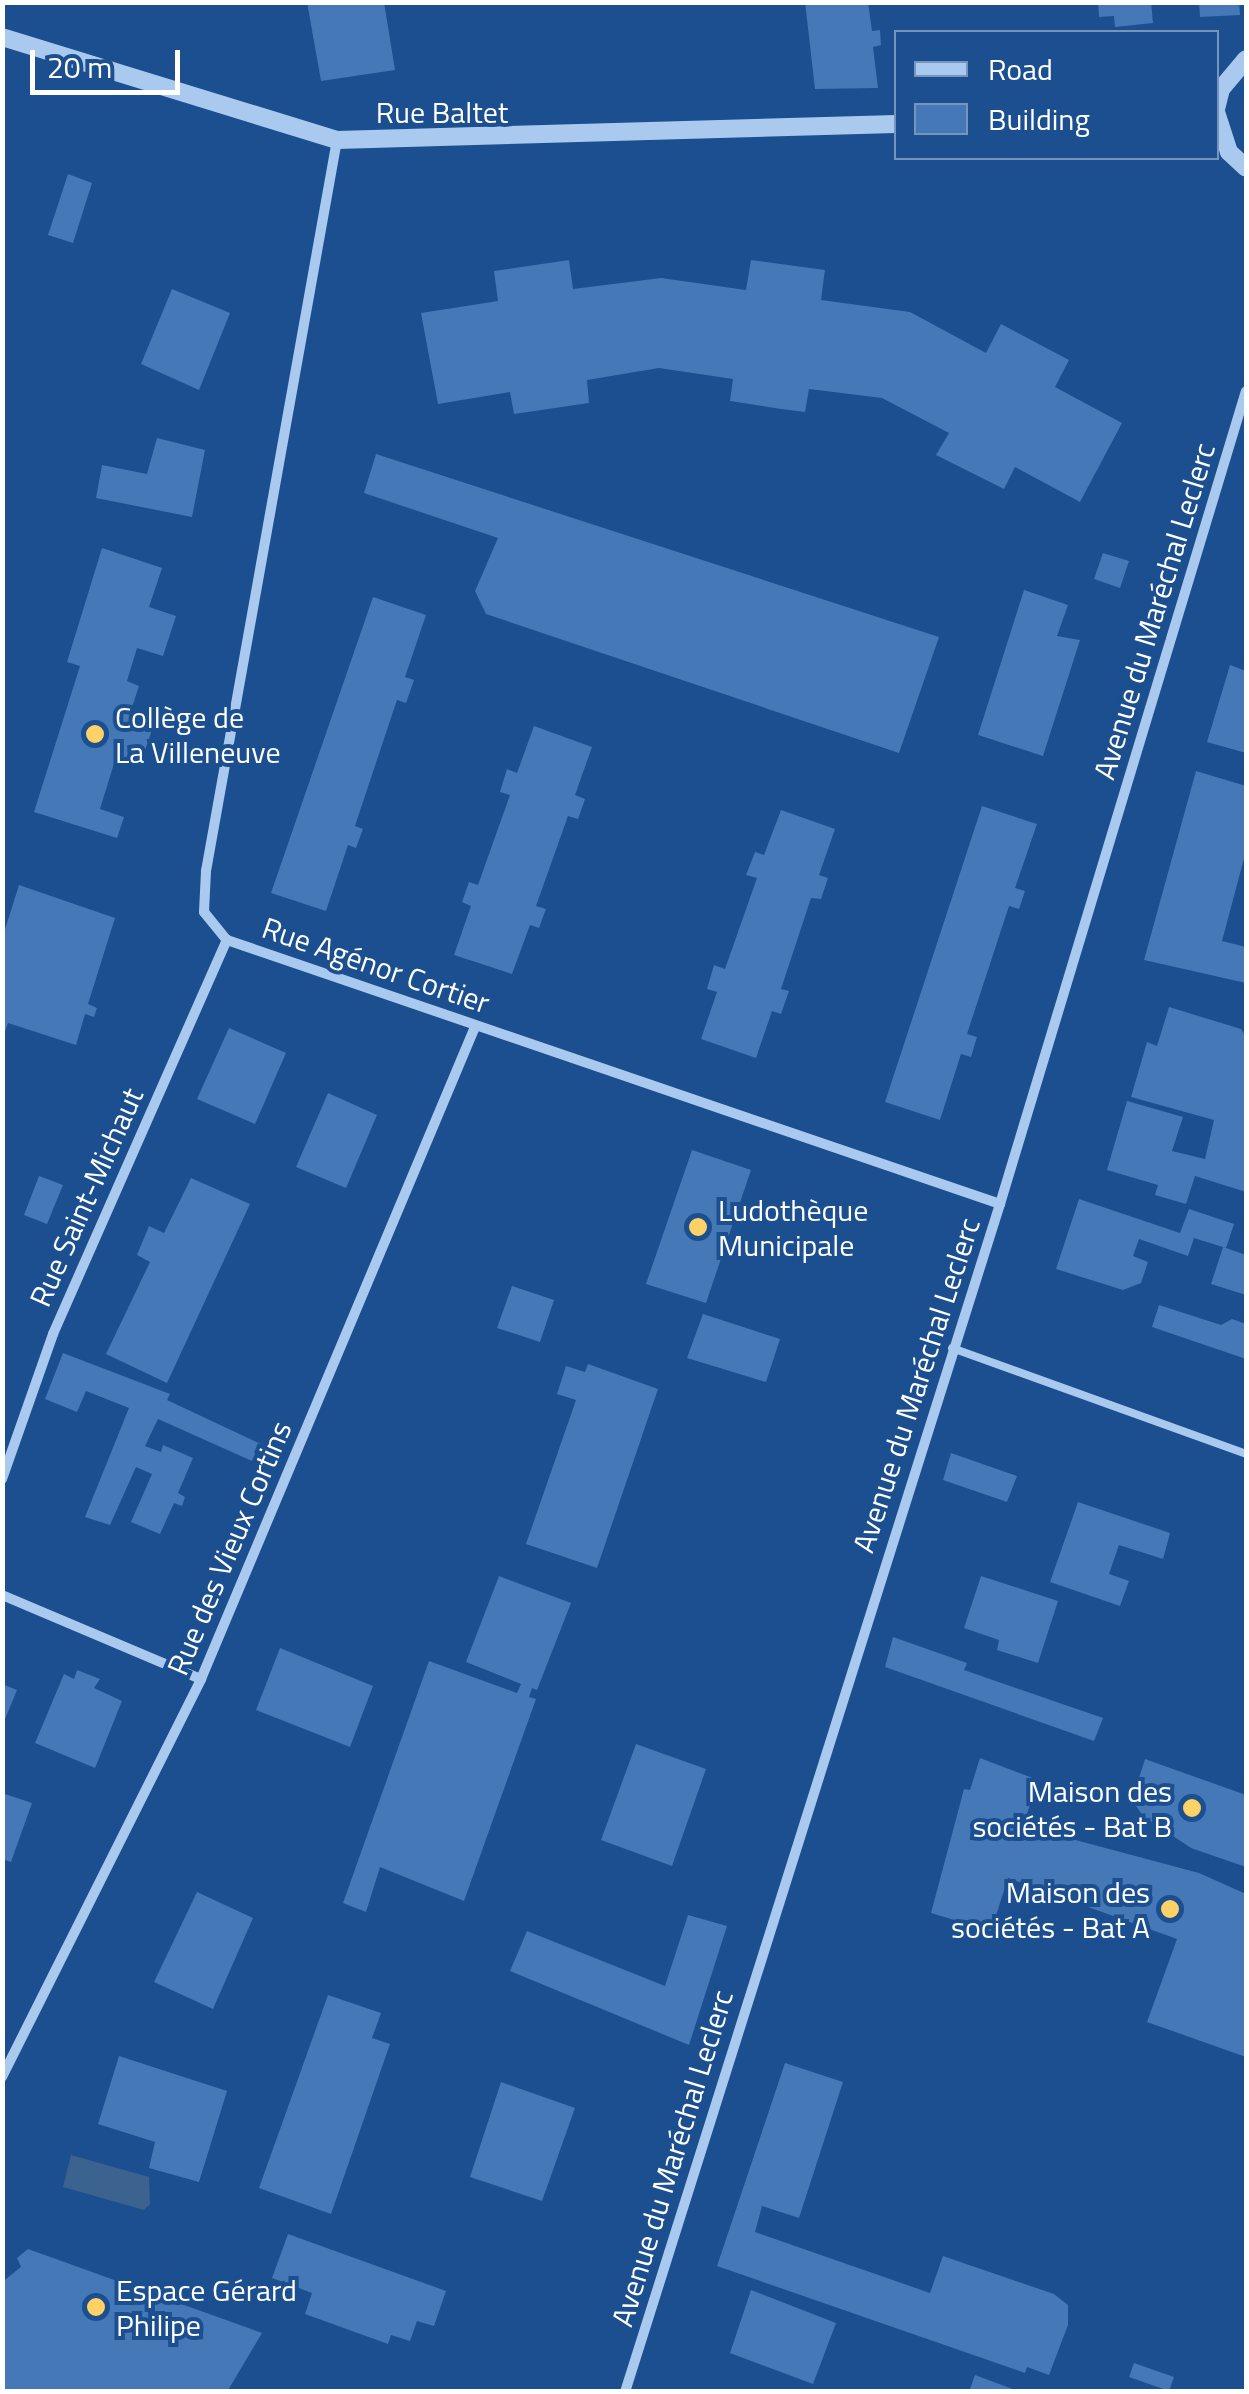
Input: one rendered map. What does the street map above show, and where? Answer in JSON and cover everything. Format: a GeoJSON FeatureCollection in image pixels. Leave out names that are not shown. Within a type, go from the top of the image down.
{"type":"FeatureCollection","features":[{"type":"Feature","properties":{"kind":"street","name":"Rue Baltet"},"geometry":{"type":"LineString","coordinates":[[2,37],[336,140],[894,124]]}},
{"type":"Feature","properties":{"kind":"street"},"geometry":{"type":"LineString","coordinates":[[1219,101],[1226,80],[1246,59]]}},
{"type":"Feature","properties":{"kind":"street"},"geometry":{"type":"LineString","coordinates":[[1219,120],[1229,152],[1246,168]]}},
{"type":"Feature","properties":{"kind":"street","name":"Rue Agénor Cortier"},"geometry":{"type":"LineString","coordinates":[[336,140],[206,871],[204,912],[226,940],[1000,1204]]}},
{"type":"Feature","properties":{"kind":"street","name":"Avenue du Maréchal Leclerc"},"geometry":{"type":"LineString","coordinates":[[625,2392],[1000,1204],[1246,391]]}},
{"type":"Feature","properties":{"kind":"street","name":"Rue Saint-Michaut"},"geometry":{"type":"LineString","coordinates":[[2,1479],[54,1334],[226,940]]}},
{"type":"Feature","properties":{"kind":"street","name":"Rue des Vieux Cortins"},"geometry":{"type":"LineString","coordinates":[[2,2077],[201,1680],[475,1026]]}},
{"type":"Feature","properties":{"kind":"street"},"geometry":{"type":"LineString","coordinates":[[2,1595],[201,1680]]}},
{"type":"Feature","properties":{"kind":"lane"},"geometry":{"type":"LineString","coordinates":[[952,1348],[1246,1454]]}},
{"type":"Feature","properties":{"kind":"water"},"geometry":{"type":"Polygon","coordinates":[[[71,2155],[149,2177],[150,2204],[144,2210],[63,2187],[71,2155]]]}},
{"type":"Feature","properties":{"kind":"building"},"geometry":{"type":"Polygon","coordinates":[[[307,2],[384,2],[395,70],[321,81],[307,2]]]}},
{"type":"Feature","properties":{"kind":"building"},"geometry":{"type":"Polygon","coordinates":[[[805,2],[868,2],[872,31],[880,30],[881,45],[873,47],[878,88],[815,89],[805,2]]]}},
{"type":"Feature","properties":{"kind":"building"},"geometry":{"type":"Polygon","coordinates":[[[1098,2],[1151,2],[1153,23],[1115,27],[1114,16],[1099,17],[1098,2]]]}},
{"type":"Feature","properties":{"kind":"building"},"geometry":{"type":"Polygon","coordinates":[[[1199,2],[1239,2],[1240,15],[1200,17],[1199,2]]]}},
{"type":"Feature","properties":{"kind":"building"},"geometry":{"type":"Polygon","coordinates":[[[68,174],[92,183],[73,243],[48,235],[68,174]]]}},
{"type":"Feature","properties":{"kind":"building"},"geometry":{"type":"Polygon","coordinates":[[[569,260],[573,289],[661,278],[746,290],[751,260],[825,270],[821,300],[910,312],[986,353],[1001,324],[1069,360],[1055,387],[1122,423],[1080,502],[1015,467],[1004,489],[936,455],[949,433],[882,398],[809,389],[805,412],[781,409],[730,401],[733,379],[659,368],[587,380],[589,403],[514,414],[510,392],[438,404],[421,313],[498,301],[494,271],[569,260]]]}},
{"type":"Feature","properties":{"kind":"building"},"geometry":{"type":"Polygon","coordinates":[[[172,289],[230,313],[199,390],[141,364],[172,289]]]}},
{"type":"Feature","properties":{"kind":"building"},"geometry":{"type":"Polygon","coordinates":[[[157,438],[205,450],[192,517],[96,498],[102,465],[147,474],[157,438]]]}},
{"type":"Feature","properties":{"kind":"building"},"geometry":{"type":"Polygon","coordinates":[[[376,454],[939,637],[899,753],[486,614],[475,591],[498,538],[364,493],[376,454]]]}},
{"type":"Feature","properties":{"kind":"building"},"geometry":{"type":"Polygon","coordinates":[[[102,548],[162,568],[149,607],[176,616],[163,656],[137,648],[127,681],[139,686],[129,716],[154,724],[140,765],[116,757],[100,809],[124,817],[117,838],[34,812],[80,666],[67,662],[102,548]]]}},
{"type":"Feature","properties":{"kind":"building"},"geometry":{"type":"Polygon","coordinates":[[[1103,553],[1129,561],[1120,588],[1094,579],[1103,553]]]}},
{"type":"Feature","properties":{"kind":"building"},"geometry":{"type":"Polygon","coordinates":[[[1024,590],[1068,605],[1057,636],[1080,640],[1043,756],[978,735],[1024,590]]]}},
{"type":"Feature","properties":{"kind":"building"},"geometry":{"type":"Polygon","coordinates":[[[373,597],[426,615],[405,677],[414,680],[406,703],[397,700],[355,826],[363,829],[356,848],[348,845],[326,911],[271,893],[373,597]]]}},
{"type":"Feature","properties":{"kind":"building"},"geometry":{"type":"Polygon","coordinates":[[[1230,665],[1246,671],[1246,753],[1207,742],[1230,665]]]}},
{"type":"Feature","properties":{"kind":"building"},"geometry":{"type":"Polygon","coordinates":[[[534,726],[592,747],[575,795],[585,799],[578,819],[568,816],[536,906],[546,909],[539,928],[530,925],[512,974],[454,955],[471,906],[462,902],[469,882],[478,885],[510,795],[500,792],[507,769],[517,773],[534,726]]]}},
{"type":"Feature","properties":{"kind":"building"},"geometry":{"type":"Polygon","coordinates":[[[1196,771],[1246,786],[1246,851],[1222,941],[1246,947],[1246,983],[1144,960],[1196,771]]]}},
{"type":"Feature","properties":{"kind":"building"},"geometry":{"type":"Polygon","coordinates":[[[982,806],[1037,824],[1015,888],[1025,891],[1019,909],[1009,906],[967,1034],[977,1037],[971,1057],[961,1054],[940,1120],[885,1102],[982,806]]]}},
{"type":"Feature","properties":{"kind":"building"},"geometry":{"type":"Polygon","coordinates":[[[781,810],[835,829],[819,875],[828,878],[821,899],[811,898],[781,989],[789,991],[781,1014],[772,1011],[756,1058],[701,1039],[717,992],[707,989],[714,965],[725,969],[757,878],[746,875],[755,852],[764,855],[781,810]]]}},
{"type":"Feature","properties":{"kind":"building"},"geometry":{"type":"Polygon","coordinates":[[[19,885],[115,918],[88,1004],[97,1008],[94,1017],[85,1014],[76,1045],[8,1023],[2,1040],[2,939],[19,885]]]}},
{"type":"Feature","properties":{"kind":"building"},"geometry":{"type":"Polygon","coordinates":[[[1169,1007],[1241,1029],[1246,1037],[1246,1192],[1195,1176],[1186,1204],[1155,1195],[1158,1185],[1107,1170],[1127,1101],[1183,1117],[1172,1151],[1205,1159],[1214,1120],[1131,1097],[1147,1042],[1157,1046],[1169,1007]]]}},
{"type":"Feature","properties":{"kind":"building"},"geometry":{"type":"Polygon","coordinates":[[[229,1028],[286,1053],[255,1124],[197,1099],[229,1028]]]}},
{"type":"Feature","properties":{"kind":"building"},"geometry":{"type":"Polygon","coordinates":[[[328,1093],[377,1115],[346,1188],[296,1167],[328,1093]]]}},
{"type":"Feature","properties":{"kind":"building"},"geometry":{"type":"Polygon","coordinates":[[[692,1150],[751,1170],[706,1303],[646,1284],[692,1150]]]}},
{"type":"Feature","properties":{"kind":"building"},"geometry":{"type":"Polygon","coordinates":[[[39,1176],[63,1185],[47,1224],[24,1215],[39,1176]]]}},
{"type":"Feature","properties":{"kind":"building"},"geometry":{"type":"Polygon","coordinates":[[[191,1178],[250,1204],[167,1383],[106,1354],[150,1262],[137,1255],[149,1226],[164,1233],[191,1178]]]}},
{"type":"Feature","properties":{"kind":"building"},"geometry":{"type":"Polygon","coordinates":[[[1079,1199],[1180,1233],[1189,1209],[1234,1224],[1226,1248],[1194,1238],[1188,1256],[1139,1239],[1133,1256],[1148,1262],[1141,1283],[1123,1290],[1056,1269],[1079,1199]]]}},
{"type":"Feature","properties":{"kind":"building"},"geometry":{"type":"Polygon","coordinates":[[[1223,1247],[1246,1255],[1246,1295],[1211,1284],[1223,1247]]]}},
{"type":"Feature","properties":{"kind":"building"},"geometry":{"type":"Polygon","coordinates":[[[512,1286],[554,1300],[540,1342],[497,1328],[512,1286]]]}},
{"type":"Feature","properties":{"kind":"building"},"geometry":{"type":"Polygon","coordinates":[[[1159,1305],[1221,1325],[1232,1319],[1246,1324],[1246,1359],[1152,1327],[1159,1305]]]}},
{"type":"Feature","properties":{"kind":"building"},"geometry":{"type":"Polygon","coordinates":[[[703,1314],[780,1339],[766,1382],[687,1358],[703,1314]]]}},
{"type":"Feature","properties":{"kind":"building"},"geometry":{"type":"Polygon","coordinates":[[[63,1353],[170,1394],[167,1400],[261,1444],[252,1461],[158,1419],[145,1446],[161,1452],[163,1445],[193,1458],[178,1493],[185,1497],[182,1506],[174,1503],[160,1534],[131,1522],[152,1474],[136,1467],[110,1525],[85,1517],[129,1408],[86,1391],[77,1412],[45,1399],[63,1353]]]}},
{"type":"Feature","properties":{"kind":"building"},"geometry":{"type":"Polygon","coordinates":[[[588,1364],[658,1389],[597,1568],[526,1544],[576,1400],[557,1394],[566,1366],[585,1372],[588,1364]]]}},
{"type":"Feature","properties":{"kind":"building"},"geometry":{"type":"Polygon","coordinates":[[[951,1453],[1017,1476],[1007,1502],[943,1480],[951,1453]]]}},
{"type":"Feature","properties":{"kind":"building"},"geometry":{"type":"Polygon","coordinates":[[[1078,1502],[1170,1533],[1163,1559],[1119,1545],[1109,1574],[1129,1581],[1120,1606],[1050,1582],[1078,1502]]]}},
{"type":"Feature","properties":{"kind":"building"},"geometry":{"type":"Polygon","coordinates":[[[499,1576],[571,1603],[537,1690],[532,1688],[529,1697],[536,1699],[464,1901],[380,1867],[366,1912],[343,1903],[429,1661],[517,1693],[521,1684],[466,1662],[499,1576]]]}},
{"type":"Feature","properties":{"kind":"building"},"geometry":{"type":"Polygon","coordinates":[[[981,1576],[1058,1601],[1038,1663],[997,1650],[999,1640],[964,1628],[981,1576]]]}},
{"type":"Feature","properties":{"kind":"building"},"geometry":{"type":"Polygon","coordinates":[[[893,1637],[967,1663],[964,1670],[1103,1718],[1094,1741],[885,1667],[893,1637]]]}},
{"type":"Feature","properties":{"kind":"building"},"geometry":{"type":"Polygon","coordinates":[[[280,1648],[373,1686],[350,1747],[256,1710],[280,1648]]]}},
{"type":"Feature","properties":{"kind":"building"},"geometry":{"type":"Polygon","coordinates":[[[77,1670],[100,1679],[94,1688],[122,1701],[95,1768],[35,1743],[64,1674],[74,1679],[77,1670]]]}},
{"type":"Feature","properties":{"kind":"building"},"geometry":{"type":"Polygon","coordinates":[[[2,1684],[17,1690],[3,1724],[2,1724],[2,1684]]]}},
{"type":"Feature","properties":{"kind":"building"},"geometry":{"type":"Polygon","coordinates":[[[636,1744],[706,1769],[672,1866],[601,1840],[636,1744]]]}},
{"type":"Feature","properties":{"kind":"building","name":"Maison des sociétés - Bat A"},"geometry":{"type":"Polygon","coordinates":[[[980,1758],[1038,1780],[1023,1826],[1199,1873],[1246,1894],[1246,2057],[1147,2022],[1177,1939],[1008,1878],[991,1931],[931,1913],[964,1789],[970,1790],[980,1758]]]}},
{"type":"Feature","properties":{"kind":"building","name":"Maison des sociétés - Bat B"},"geometry":{"type":"Polygon","coordinates":[[[1145,1759],[1246,1795],[1246,1867],[1191,1848],[1143,1816],[1132,1800],[1145,1759]]]}},
{"type":"Feature","properties":{"kind":"building"},"geometry":{"type":"Polygon","coordinates":[[[2,1793],[32,1803],[11,1862],[2,1859],[2,1793]]]}},
{"type":"Feature","properties":{"kind":"building"},"geometry":{"type":"Polygon","coordinates":[[[197,1892],[253,1918],[213,2009],[154,1982],[197,1892]]]}},
{"type":"Feature","properties":{"kind":"building"},"geometry":{"type":"Polygon","coordinates":[[[688,1915],[727,1926],[689,2045],[510,1971],[527,1931],[665,1986],[688,1915]]]}},
{"type":"Feature","properties":{"kind":"building"},"geometry":{"type":"Polygon","coordinates":[[[328,1995],[381,2013],[372,2038],[390,2044],[331,2214],[259,2188],[328,1995]]]}},
{"type":"Feature","properties":{"kind":"building"},"geometry":{"type":"Polygon","coordinates":[[[119,2056],[227,2091],[199,2182],[149,2168],[155,2142],[98,2124],[119,2056]]]}},
{"type":"Feature","properties":{"kind":"building"},"geometry":{"type":"Polygon","coordinates":[[[785,2063],[843,2082],[799,2218],[762,2206],[755,2232],[930,2293],[943,2256],[1054,2294],[1068,2305],[1068,2325],[1049,2375],[1027,2367],[1025,2373],[717,2266],[785,2063]]]}},
{"type":"Feature","properties":{"kind":"building"},"geometry":{"type":"Polygon","coordinates":[[[501,2082],[575,2108],[542,2201],[470,2177],[501,2082]]]}},
{"type":"Feature","properties":{"kind":"building"},"geometry":{"type":"Polygon","coordinates":[[[288,2234],[446,2291],[434,2326],[417,2321],[410,2341],[391,2335],[388,2344],[305,2314],[312,2293],[272,2278],[288,2234]]]}},
{"type":"Feature","properties":{"kind":"building","name":"Espace Gérard Philipe"},"geometry":{"type":"Polygon","coordinates":[[[28,2249],[262,2333],[227,2392],[2,2392],[2,2282],[21,2267],[17,2258],[28,2249]]]}},
{"type":"Feature","properties":{"kind":"building"},"geometry":{"type":"Polygon","coordinates":[[[751,2290],[836,2323],[813,2384],[730,2353],[751,2290]]]}},
{"type":"Feature","properties":{"kind":"building"},"geometry":{"type":"Polygon","coordinates":[[[1134,2363],[1174,2377],[1169,2391],[1129,2377],[1134,2363]]]}},
{"type":"Feature","properties":{"kind":"building"},"geometry":{"type":"Polygon","coordinates":[[[975,2375],[1018,2391],[1018,2392],[969,2392],[975,2375]]]}},
{"type":"Feature","properties":{"kind":"place","name":"Collège de La Villeneuve"},"geometry":{"type":"Point","coordinates":[95,734]}},
{"type":"Feature","properties":{"kind":"place","name":"Ludothèque Municipale"},"geometry":{"type":"Point","coordinates":[698,1227]}},
{"type":"Feature","properties":{"kind":"place","name":"Maison des sociétés - Bat B"},"geometry":{"type":"Point","coordinates":[1192,1808]}},
{"type":"Feature","properties":{"kind":"place","name":"Maison des sociétés - Bat A"},"geometry":{"type":"Point","coordinates":[1170,1909]}},
{"type":"Feature","properties":{"kind":"place","name":"Espace Gérard Philipe"},"geometry":{"type":"Point","coordinates":[96,2307]}}]}
